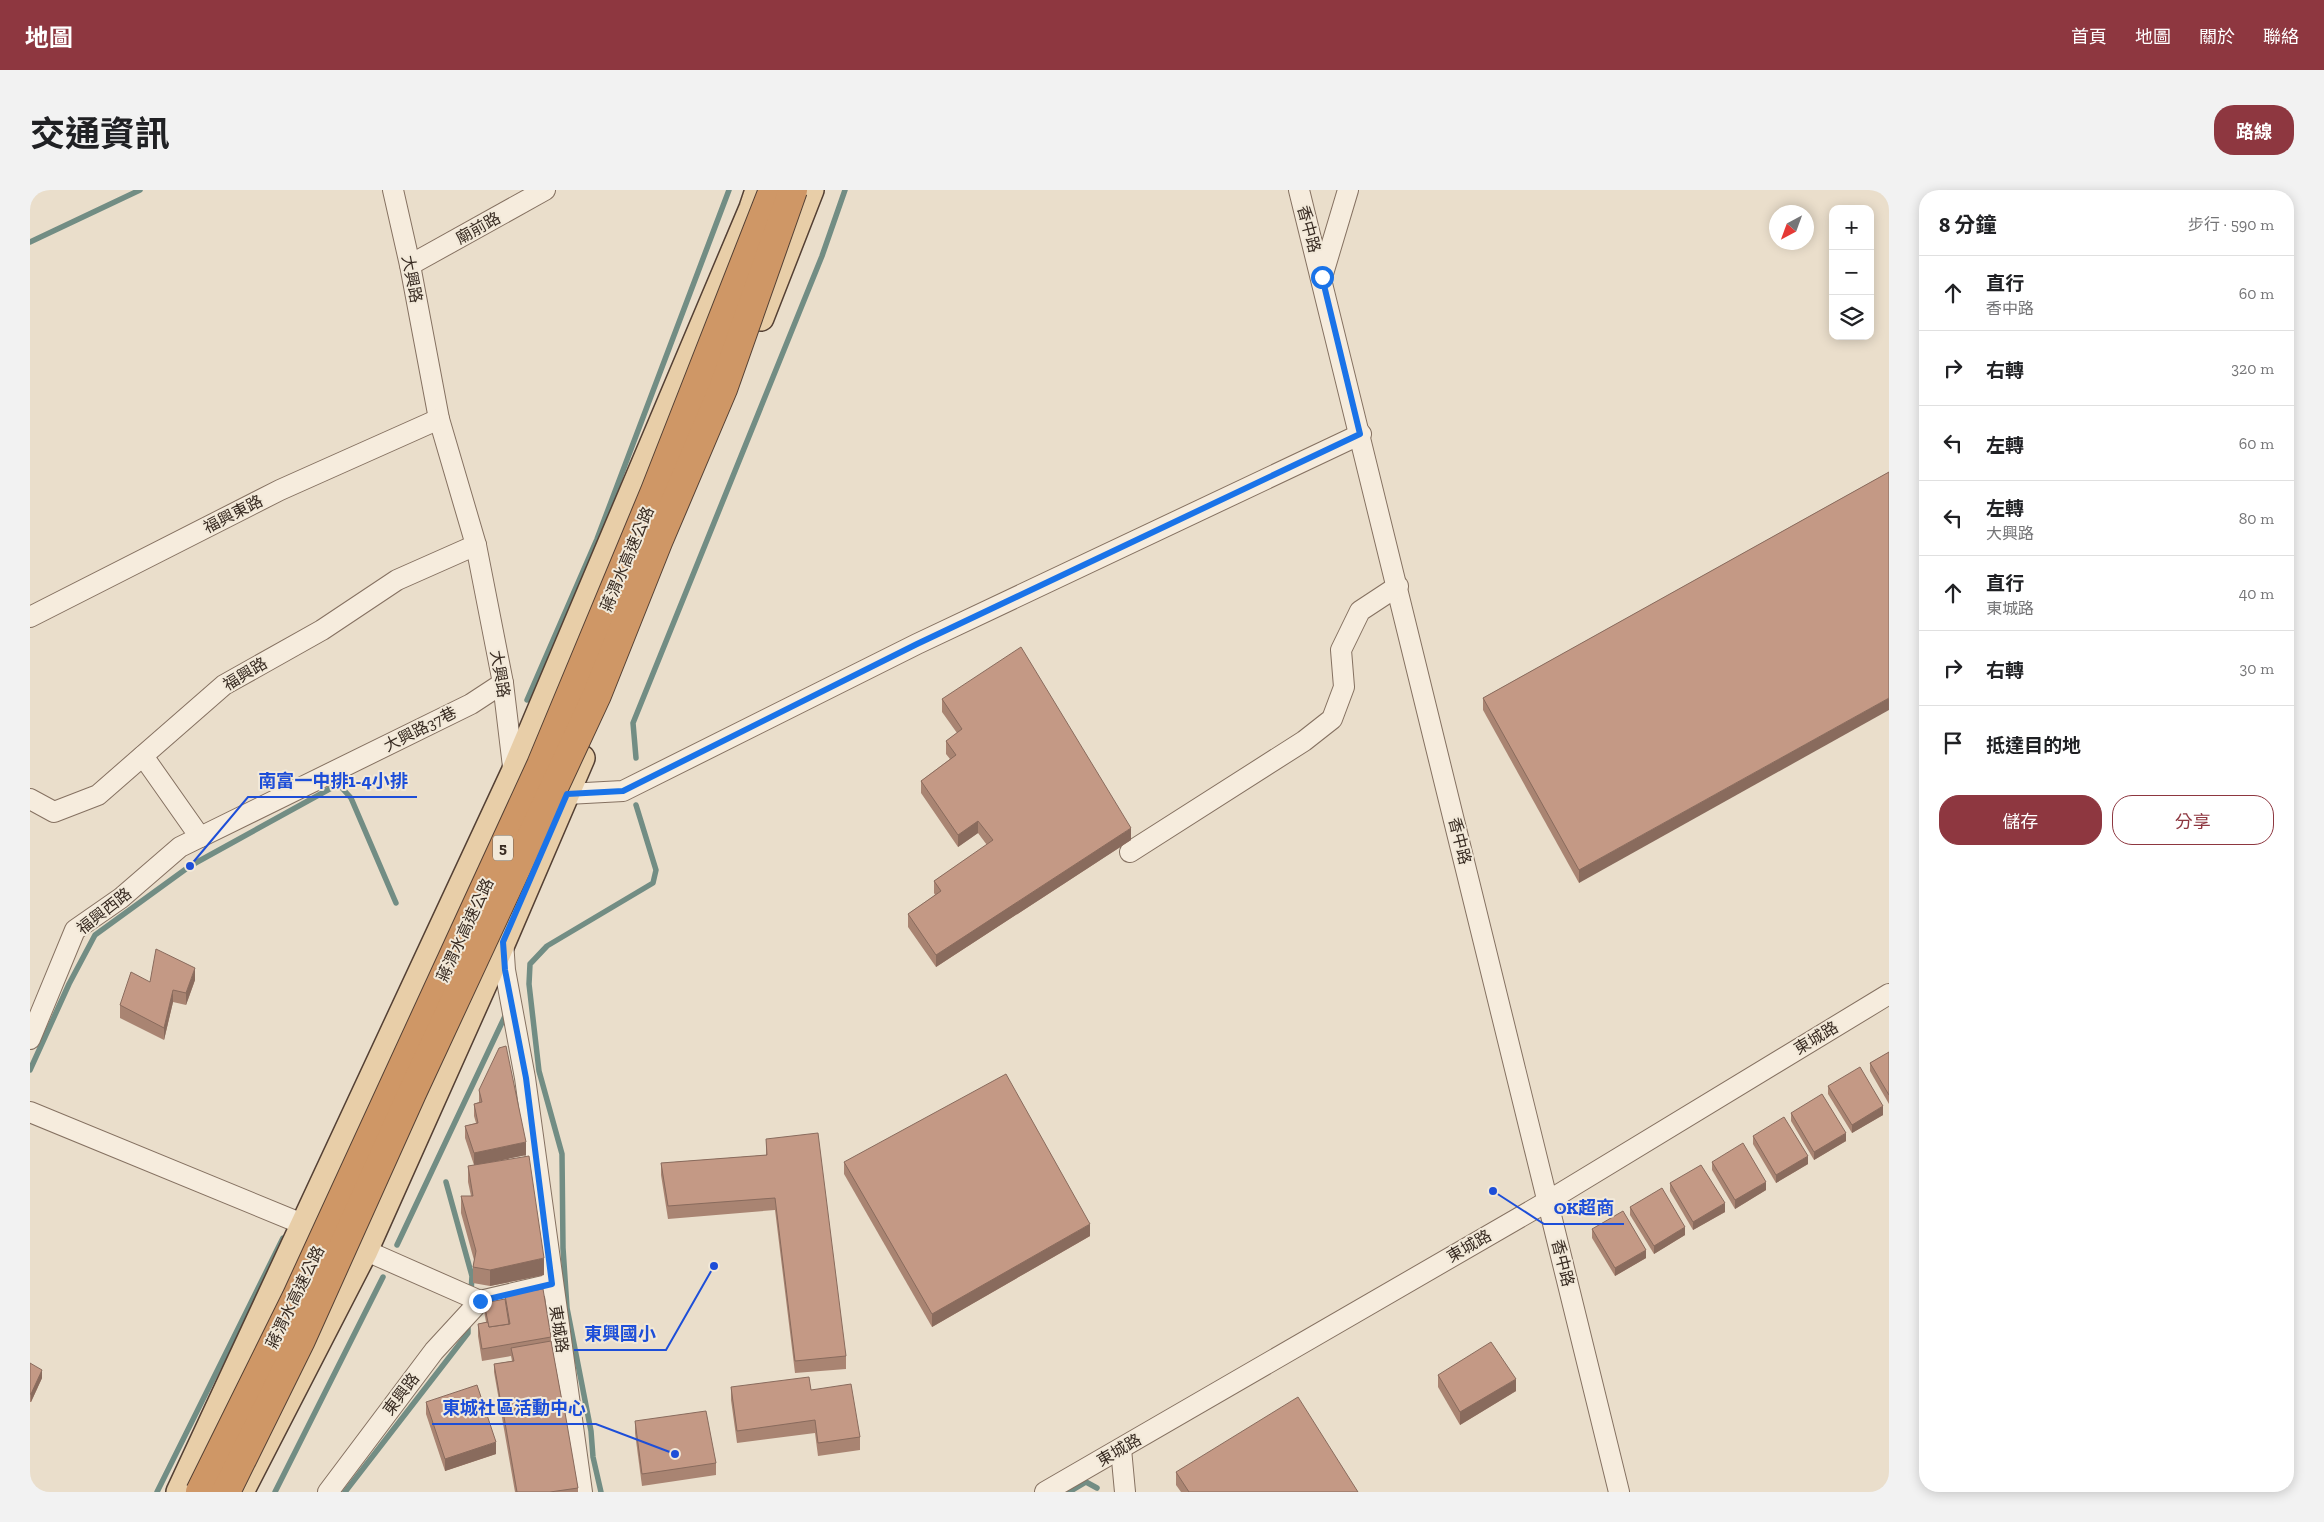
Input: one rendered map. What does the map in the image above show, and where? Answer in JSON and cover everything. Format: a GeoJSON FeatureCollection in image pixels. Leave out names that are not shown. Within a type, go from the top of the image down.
{"type":"FeatureCollection","features":[{"type":"Feature","properties":{"kind":"highway","name":"蔣渭水高速公路"},"geometry":{"type":"LineString","coordinates":[[200,1492],[296,1298],[541,765],[656,491],[773,190]]}},
{"type":"Feature","properties":{"kind":"highway","name":"蔣渭水高速公路"},"geometry":{"type":"LineString","coordinates":[[226,1492],[302,1340],[412,1093],[597,696],[658,542],[723,388],[793,190]]}},
{"type":"Feature","properties":{"kind":"main road"},"geometry":{"type":"LineString","coordinates":[[179,1492],[514,772],[758,190]]}},
{"type":"Feature","properties":{"kind":"main road"},"geometry":{"type":"LineString","coordinates":[[241,1492],[365,1250],[503,942],[636,631],[811,190]]}},
{"type":"Feature","properties":{"kind":"main road"},"geometry":{"type":"LineString","coordinates":[[585,604],[606,593],[620,594],[629,605],[636,631]]}},
{"type":"Feature","properties":{"kind":"main road"},"geometry":{"type":"LineString","coordinates":[[377,1066],[382,1088],[395,1102],[414,1102],[434,1095]]}},
{"type":"Feature","properties":{"kind":"street","name":"大興路"},"geometry":{"type":"LineString","coordinates":[[393,190],[410,265],[439,419],[476,545],[503,683],[514,772],[503,942],[505,970],[526,1078],[538,1167]]}},
{"type":"Feature","properties":{"kind":"street","name":"廟前路"},"geometry":{"type":"LineString","coordinates":[[410,265],[545,190]]}},
{"type":"Feature","properties":{"kind":"street","name":"香中路"},"geometry":{"type":"LineString","coordinates":[[1299,190],[1398,586],[1619,1492]]}},
{"type":"Feature","properties":{"kind":"street"},"geometry":{"type":"LineString","coordinates":[[1322,277],[1348,190]]}},
{"type":"Feature","properties":{"kind":"street","name":"福興東路"},"geometry":{"type":"LineString","coordinates":[[30,617],[280,490],[439,419]]}},
{"type":"Feature","properties":{"kind":"street"},"geometry":{"type":"LineString","coordinates":[[567,794],[623,791],[917,644],[1360,434]]}},
{"type":"Feature","properties":{"kind":"street","name":"福興路"},"geometry":{"type":"LineString","coordinates":[[30,799],[54,812],[98,795],[224,685],[322,630],[397,580],[476,545]]}},
{"type":"Feature","properties":{"kind":"street"},"geometry":{"type":"LineString","coordinates":[[1130,852],[1304,742],[1332,720],[1344,687],[1341,650],[1360,611],[1398,586]]}},
{"type":"Feature","properties":{"kind":"street","name":"大興路37巷"},"geometry":{"type":"LineString","coordinates":[[200,837],[471,704],[503,683]]}},
{"type":"Feature","properties":{"kind":"street"},"geometry":{"type":"LineString","coordinates":[[143,756],[200,837]]}},
{"type":"Feature","properties":{"kind":"street","name":"福興西路"},"geometry":{"type":"LineString","coordinates":[[30,1039],[75,930],[121,898],[180,847],[200,837]]}},
{"type":"Feature","properties":{"kind":"street","name":"東城路"},"geometry":{"type":"LineString","coordinates":[[1045,1492],[1548,1200],[1889,994]]}},
{"type":"Feature","properties":{"kind":"street"},"geometry":{"type":"LineString","coordinates":[[30,1112],[365,1250],[480,1301],[552,1284]]}},
{"type":"Feature","properties":{"kind":"street","name":"東城路"},"geometry":{"type":"LineString","coordinates":[[538,1167],[552,1284],[582,1492]]}},
{"type":"Feature","properties":{"kind":"street","name":"東興路"},"geometry":{"type":"LineString","coordinates":[[328,1492],[434,1351],[480,1301]]}},
{"type":"Feature","properties":{"kind":"street"},"geometry":{"type":"LineString","coordinates":[[1121,1449],[1125,1492]]}},
{"type":"Feature","properties":{"kind":"building"},"geometry":{"type":"Polygon","coordinates":[[[1889,472],[1889,698],[1579,870],[1483,698],[1889,472]]]}},
{"type":"Feature","properties":{"kind":"building"},"geometry":{"type":"Polygon","coordinates":[[[1021,647],[1131,828],[936,955],[908,914],[941,891],[934,881],[993,840],[978,821],[958,835],[921,781],[956,755],[946,741],[962,729],[942,699],[1021,647]]]}},
{"type":"Feature","properties":{"kind":"building"},"geometry":{"type":"Polygon","coordinates":[[[156,949],[195,968],[186,993],[173,990],[164,1028],[120,1005],[131,972],[150,982],[156,949]]]}},
{"type":"Feature","properties":{"kind":"building"},"geometry":{"type":"Polygon","coordinates":[[[506,1046],[526,1142],[474,1153],[465,1126],[478,1123],[474,1104],[482,1102],[479,1090],[499,1048],[506,1046]]]}},
{"type":"Feature","properties":{"kind":"building"},"geometry":{"type":"Polygon","coordinates":[[[1889,1052],[1889,1095],[1870,1063],[1889,1052]]]}},
{"type":"Feature","properties":{"kind":"building"},"geometry":{"type":"Polygon","coordinates":[[[1860,1067],[1883,1106],[1852,1125],[1828,1086],[1860,1067]]]}},
{"type":"Feature","properties":{"kind":"building"},"geometry":{"type":"Polygon","coordinates":[[[1006,1074],[1090,1224],[932,1314],[844,1162],[1006,1074]]]}},
{"type":"Feature","properties":{"kind":"building"},"geometry":{"type":"Polygon","coordinates":[[[1822,1094],[1846,1133],[1814,1152],[1791,1113],[1822,1094]]]}},
{"type":"Feature","properties":{"kind":"building"},"geometry":{"type":"Polygon","coordinates":[[[1784,1117],[1808,1156],[1776,1175],[1753,1136],[1784,1117]]]}},
{"type":"Feature","properties":{"kind":"building"},"geometry":{"type":"Polygon","coordinates":[[[818,1133],[846,1356],[795,1361],[775,1198],[668,1206],[661,1163],[767,1155],[766,1139],[818,1133]]]}},
{"type":"Feature","properties":{"kind":"building"},"geometry":{"type":"Polygon","coordinates":[[[1743,1143],[1766,1182],[1735,1200],[1712,1162],[1743,1143]]]}},
{"type":"Feature","properties":{"kind":"building"},"geometry":{"type":"Polygon","coordinates":[[[529,1156],[544,1258],[490,1270],[473,1267],[476,1251],[461,1196],[473,1196],[468,1166],[529,1156]]]}},
{"type":"Feature","properties":{"kind":"building"},"geometry":{"type":"Polygon","coordinates":[[[1701,1165],[1725,1203],[1693,1222],[1670,1183],[1701,1165]]]}},
{"type":"Feature","properties":{"kind":"building"},"geometry":{"type":"Polygon","coordinates":[[[1662,1188],[1685,1227],[1654,1246],[1630,1207],[1662,1188]]]}},
{"type":"Feature","properties":{"kind":"building"},"geometry":{"type":"Polygon","coordinates":[[[1623,1211],[1646,1250],[1615,1268],[1592,1229],[1623,1211]]]}},
{"type":"Feature","properties":{"kind":"building"},"geometry":{"type":"Polygon","coordinates":[[[543,1289],[551,1337],[482,1349],[478,1324],[488,1322],[489,1327],[510,1324],[505,1295],[543,1289]]]}},
{"type":"Feature","properties":{"kind":"building"},"geometry":{"type":"Polygon","coordinates":[[[505,1299],[509,1324],[489,1327],[484,1303],[505,1299]]]}},
{"type":"Feature","properties":{"kind":"building"},"geometry":{"type":"Polygon","coordinates":[[[551,1341],[562,1401],[503,1411],[503,1415],[494,1364],[514,1361],[511,1348],[551,1341]]]}},
{"type":"Feature","properties":{"kind":"building"},"geometry":{"type":"Polygon","coordinates":[[[1491,1342],[1516,1379],[1460,1412],[1438,1375],[1491,1342]]]}},
{"type":"Feature","properties":{"kind":"building"},"geometry":{"type":"Polygon","coordinates":[[[30,1363],[42,1370],[31,1394],[30,1394],[30,1363]]]}},
{"type":"Feature","properties":{"kind":"building"},"geometry":{"type":"Polygon","coordinates":[[[809,1377],[811,1390],[851,1384],[860,1437],[818,1443],[815,1420],[737,1431],[731,1387],[809,1377]]]}},
{"type":"Feature","properties":{"kind":"building"},"geometry":{"type":"Polygon","coordinates":[[[477,1385],[496,1442],[445,1459],[426,1402],[477,1385]]]}},
{"type":"Feature","properties":{"kind":"building"},"geometry":{"type":"Polygon","coordinates":[[[1298,1397],[1358,1492],[1189,1492],[1176,1472],[1298,1397]]]}},
{"type":"Feature","properties":{"kind":"building"},"geometry":{"type":"Polygon","coordinates":[[[563,1401],[578,1488],[550,1492],[517,1492],[503,1411],[563,1401]]]}},
{"type":"Feature","properties":{"kind":"building"},"geometry":{"type":"Polygon","coordinates":[[[706,1411],[716,1463],[642,1474],[635,1421],[706,1411]]]}},
{"type":"Feature","properties":{"kind":"waterway"},"geometry":{"type":"LineString","coordinates":[[30,242],[140,190]]}},
{"type":"Feature","properties":{"kind":"waterway"},"geometry":{"type":"LineString","coordinates":[[527,700],[597,539],[729,190]]}},
{"type":"Feature","properties":{"kind":"waterway"},"geometry":{"type":"LineString","coordinates":[[636,758],[633,723],[822,256],[845,190]]}},
{"type":"Feature","properties":{"kind":"waterway"},"geometry":{"type":"LineString","coordinates":[[30,1070],[69,984],[95,935],[190,866],[335,786],[341,787],[351,798],[396,903]]}},
{"type":"Feature","properties":{"kind":"waterway"},"geometry":{"type":"LineString","coordinates":[[601,1492],[593,1457],[591,1431],[567,1308],[563,1248],[562,1154],[539,1071],[529,984],[530,964],[547,946],[653,883],[656,870],[636,805]]}},
{"type":"Feature","properties":{"kind":"waterway"},"geometry":{"type":"LineString","coordinates":[[397,1245],[506,1014]]}},
{"type":"Feature","properties":{"kind":"waterway"},"geometry":{"type":"LineString","coordinates":[[446,1182],[472,1276],[471,1292]]}},
{"type":"Feature","properties":{"kind":"waterway"},"geometry":{"type":"LineString","coordinates":[[157,1492],[283,1238]]}},
{"type":"Feature","properties":{"kind":"waterway"},"geometry":{"type":"LineString","coordinates":[[275,1492],[383,1277]]}},
{"type":"Feature","properties":{"kind":"waterway"},"geometry":{"type":"LineString","coordinates":[[345,1492],[468,1333],[468,1323]]}},
{"type":"Feature","properties":{"kind":"waterway"},"geometry":{"type":"LineString","coordinates":[[1069,1492],[1086,1482],[1097,1488]]}},
{"type":"Feature","properties":{"kind":"place","name":"南富一中排1-4小排"},"geometry":{"type":"Point","coordinates":[190,866]}},
{"type":"Feature","properties":{"kind":"place","name":"OK超商"},"geometry":{"type":"Point","coordinates":[1493,1191]}},
{"type":"Feature","properties":{"kind":"place","name":"東興國小"},"geometry":{"type":"Point","coordinates":[714,1266]}},
{"type":"Feature","properties":{"kind":"place","name":"東城社區活動中心"},"geometry":{"type":"Point","coordinates":[675,1454]}},
{"type":"Feature","properties":{"kind":"route"},"geometry":{"type":"LineString","coordinates":[[480,1301],[552,1284],[526,1078],[505,970],[503,942],[567,794],[623,791],[917,644],[1360,434],[1322,277]]}}]}
